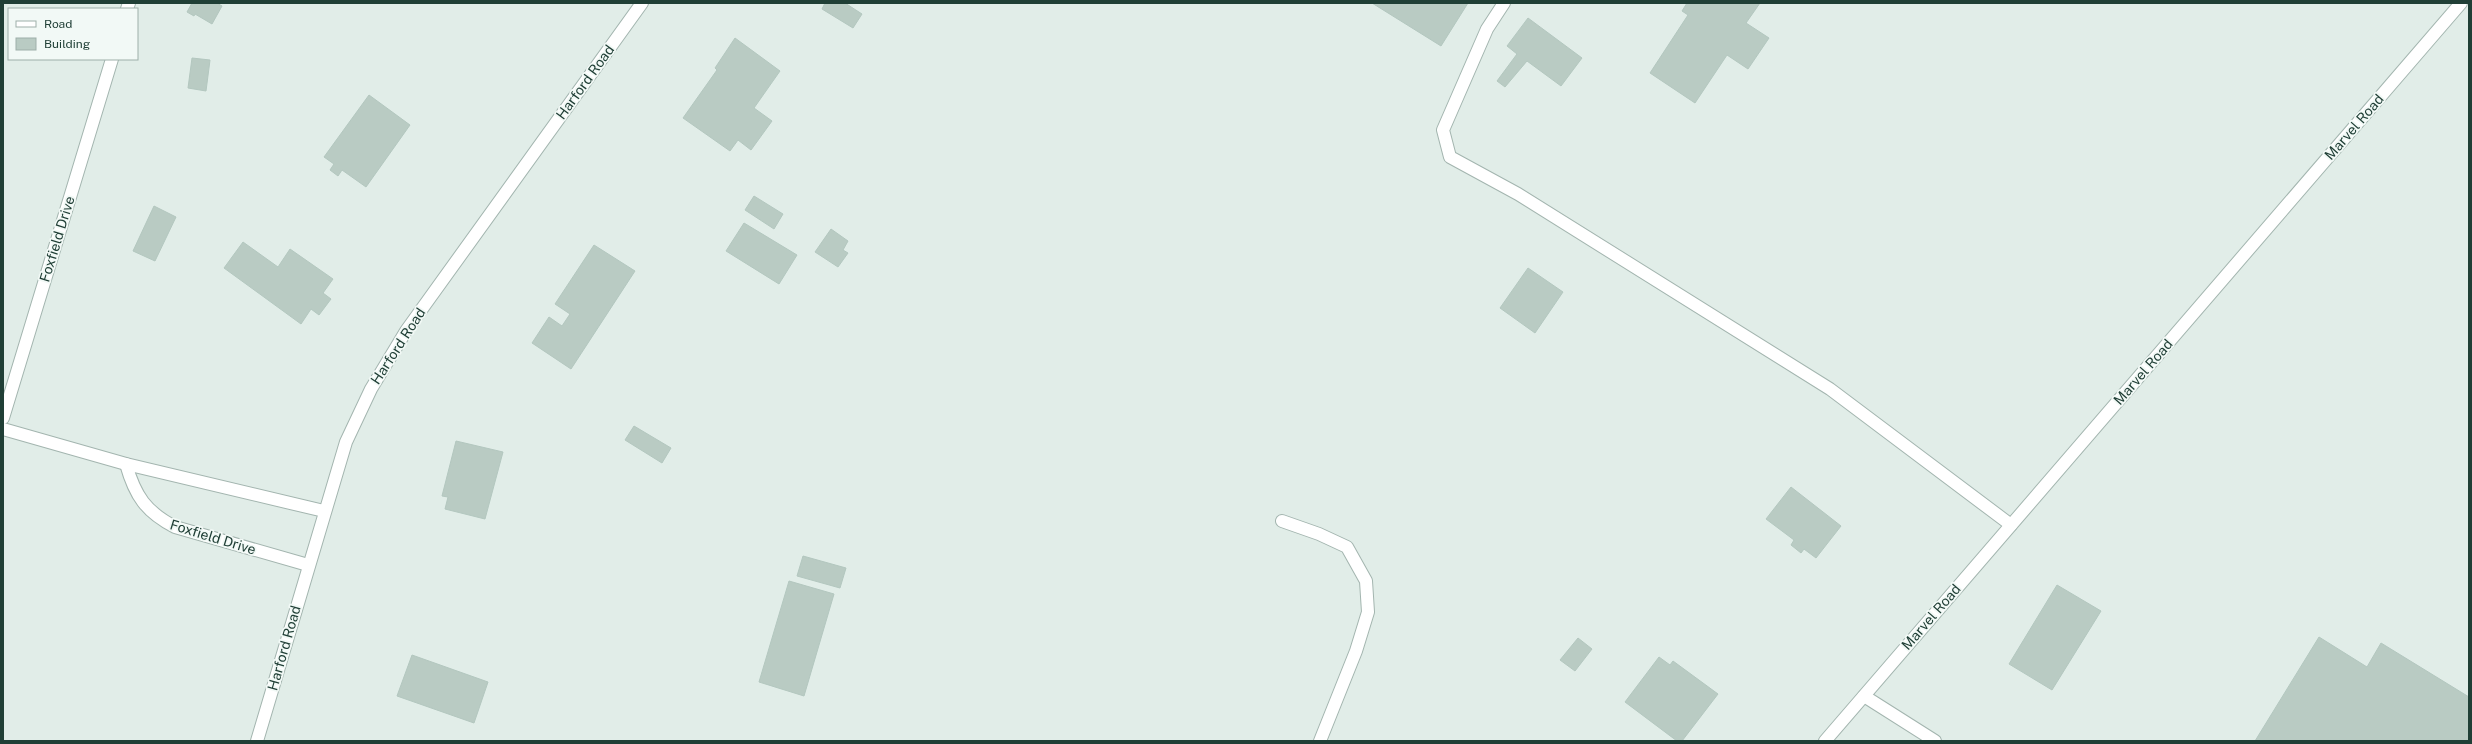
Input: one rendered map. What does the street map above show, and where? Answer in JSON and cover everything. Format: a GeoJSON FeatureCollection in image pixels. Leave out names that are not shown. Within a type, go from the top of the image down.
{"type":"FeatureCollection","features":[{"type":"Feature","properties":{"kind":"street","name":"Harford Road"},"geometry":{"type":"LineString","coordinates":[[257,741],[324,511],[346,442],[371,389],[406,331],[642,3]]}},
{"type":"Feature","properties":{"kind":"street"},"geometry":{"type":"LineString","coordinates":[[1504,3],[1487,29],[1443,130],[1450,157],[1518,194],[1830,389],[2011,525]]}},
{"type":"Feature","properties":{"kind":"street","name":"Marvel Road"},"geometry":{"type":"LineString","coordinates":[[1825,741],[2461,3]]}},
{"type":"Feature","properties":{"kind":"street","name":"Foxfield Drive"},"geometry":{"type":"LineString","coordinates":[[3,418],[112,60]]}},
{"type":"Feature","properties":{"kind":"street"},"geometry":{"type":"LineString","coordinates":[[3,429],[126,464],[324,511]]}},
{"type":"Feature","properties":{"kind":"street","name":"Foxfield Drive"},"geometry":{"type":"LineString","coordinates":[[126,464],[131,482],[142,503],[158,518],[175,527],[308,565]]}},
{"type":"Feature","properties":{"kind":"street"},"geometry":{"type":"LineString","coordinates":[[1282,521],[1319,534],[1347,547],[1366,580],[1368,612],[1356,651],[1320,741]]}},
{"type":"Feature","properties":{"kind":"street"},"geometry":{"type":"LineString","coordinates":[[1864,696],[1935,741]]}},
{"type":"Feature","properties":{"kind":"building"},"geometry":{"type":"Polygon","coordinates":[[[192,3],[217,3],[222,6],[212,24],[195,14],[194,16],[187,12],[192,3]]]}},
{"type":"Feature","properties":{"kind":"building"},"geometry":{"type":"Polygon","coordinates":[[[825,3],[845,3],[862,14],[853,28],[822,9],[825,3]]]}},
{"type":"Feature","properties":{"kind":"building"},"geometry":{"type":"Polygon","coordinates":[[[1372,3],[1468,3],[1441,46],[1372,3]]]}},
{"type":"Feature","properties":{"kind":"building"},"geometry":{"type":"Polygon","coordinates":[[[1687,3],[1760,3],[1746,23],[1769,38],[1748,69],[1727,55],[1695,103],[1650,73],[1688,15],[1682,11],[1687,3]]]}},
{"type":"Feature","properties":{"kind":"building"},"geometry":{"type":"Polygon","coordinates":[[[1528,18],[1582,58],[1561,86],[1527,61],[1505,87],[1497,81],[1517,54],[1507,46],[1528,18]]]}},
{"type":"Feature","properties":{"kind":"building"},"geometry":{"type":"Polygon","coordinates":[[[735,38],[780,71],[754,108],[772,121],[751,150],[738,140],[730,151],[683,118],[717,70],[715,68],[735,38]]]}},
{"type":"Feature","properties":{"kind":"building"},"geometry":{"type":"Polygon","coordinates":[[[192,58],[210,60],[206,91],[188,88],[192,58]]]}},
{"type":"Feature","properties":{"kind":"building"},"geometry":{"type":"Polygon","coordinates":[[[369,95],[410,125],[366,187],[342,170],[338,176],[330,170],[334,164],[324,157],[369,95]]]}},
{"type":"Feature","properties":{"kind":"building"},"geometry":{"type":"Polygon","coordinates":[[[754,196],[783,214],[774,229],[745,210],[754,196]]]}},
{"type":"Feature","properties":{"kind":"building"},"geometry":{"type":"Polygon","coordinates":[[[154,206],[176,217],[155,261],[133,251],[154,206]]]}},
{"type":"Feature","properties":{"kind":"building"},"geometry":{"type":"Polygon","coordinates":[[[744,223],[797,255],[779,284],[726,251],[744,223]]]}},
{"type":"Feature","properties":{"kind":"building"},"geometry":{"type":"Polygon","coordinates":[[[831,229],[848,241],[843,250],[848,253],[838,267],[815,252],[831,229]]]}},
{"type":"Feature","properties":{"kind":"building"},"geometry":{"type":"Polygon","coordinates":[[[243,242],[278,267],[290,249],[333,279],[323,293],[331,299],[319,315],[311,309],[301,324],[224,268],[243,242]]]}},
{"type":"Feature","properties":{"kind":"building"},"geometry":{"type":"Polygon","coordinates":[[[594,245],[635,271],[571,369],[532,343],[549,317],[562,326],[570,314],[555,304],[594,245]]]}},
{"type":"Feature","properties":{"kind":"building"},"geometry":{"type":"Polygon","coordinates":[[[1528,268],[1563,292],[1535,333],[1500,308],[1528,268]]]}},
{"type":"Feature","properties":{"kind":"building"},"geometry":{"type":"Polygon","coordinates":[[[634,426],[671,448],[662,463],[625,440],[634,426]]]}},
{"type":"Feature","properties":{"kind":"building"},"geometry":{"type":"Polygon","coordinates":[[[456,441],[503,452],[485,519],[445,509],[448,497],[442,496],[456,441]]]}},
{"type":"Feature","properties":{"kind":"building"},"geometry":{"type":"Polygon","coordinates":[[[1791,487],[1841,526],[1816,558],[1804,549],[1801,553],[1791,545],[1794,540],[1766,519],[1791,487]]]}},
{"type":"Feature","properties":{"kind":"building"},"geometry":{"type":"Polygon","coordinates":[[[803,556],[846,568],[840,588],[797,576],[803,556]]]}},
{"type":"Feature","properties":{"kind":"building"},"geometry":{"type":"Polygon","coordinates":[[[789,581],[834,594],[804,696],[759,682],[789,581]]]}},
{"type":"Feature","properties":{"kind":"building"},"geometry":{"type":"Polygon","coordinates":[[[2057,585],[2101,611],[2052,690],[2009,664],[2057,585]]]}},
{"type":"Feature","properties":{"kind":"building"},"geometry":{"type":"Polygon","coordinates":[[[2319,637],[2367,667],[2381,643],[2469,697],[2469,741],[2255,741],[2319,637]]]}},
{"type":"Feature","properties":{"kind":"building"},"geometry":{"type":"Polygon","coordinates":[[[1578,638],[1592,649],[1575,671],[1560,660],[1578,638]]]}},
{"type":"Feature","properties":{"kind":"building"},"geometry":{"type":"Polygon","coordinates":[[[412,655],[488,682],[474,723],[397,696],[412,655]]]}},
{"type":"Feature","properties":{"kind":"building"},"geometry":{"type":"Polygon","coordinates":[[[1659,657],[1670,665],[1673,661],[1718,694],[1682,741],[1677,741],[1625,702],[1659,657]]]}}]}
